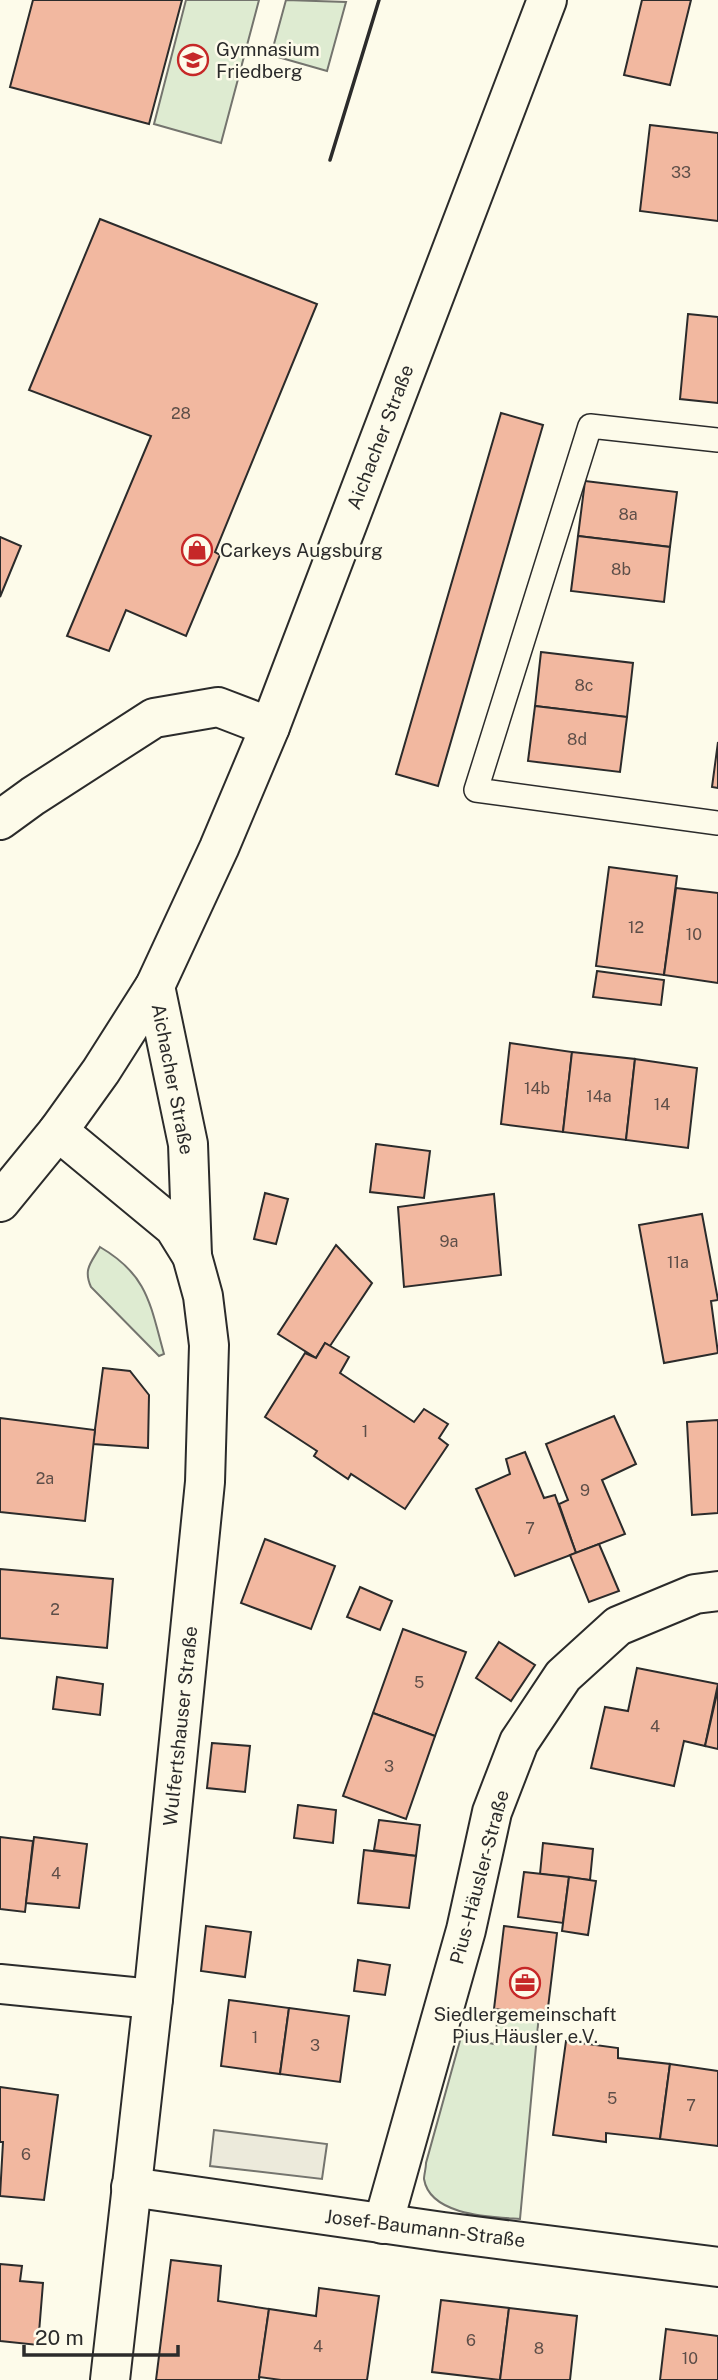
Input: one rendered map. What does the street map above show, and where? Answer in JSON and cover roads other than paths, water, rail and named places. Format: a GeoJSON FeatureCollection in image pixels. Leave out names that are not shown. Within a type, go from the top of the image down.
{"type":"FeatureCollection","features":[{"type":"Feature","properties":{"kind":"main road","name":"Aichacher Straße"},"geometry":{"type":"LineString","coordinates":[[0,1202],[58,1131],[101,1071],[155,986],[219,848],[270,727],[547,0]]}},
{"type":"Feature","properties":{"kind":"main road"},"geometry":{"type":"LineString","coordinates":[[0,820],[154,718],[218,707],[270,727]]}},
{"type":"Feature","properties":{"kind":"main road","name":"Aichacher Straße"},"geometry":{"type":"LineString","coordinates":[[155,986],[188,1143],[192,1256]]}},
{"type":"Feature","properties":{"kind":"main road","name":"Wulfertshauser Straße"},"geometry":{"type":"LineString","coordinates":[[58,1131],[174,1227],[192,1256],[202,1296],[209,1345],[204,1496],[153,1999],[110,2380]]}},
{"type":"Feature","properties":{"kind":"main road","name":"Pius-Häusler-Straße"},"geometry":{"type":"LineString","coordinates":[[383,2224],[466,1930],[492,1812],[519,1742],[563,1676],[618,1626],[695,1594],[718,1591]]}},
{"type":"Feature","properties":{"kind":"main road"},"geometry":{"type":"LineString","coordinates":[[0,1984],[153,1999]]}},
{"type":"Feature","properties":{"kind":"main road","name":"Josef-Baumann-Straße"},"geometry":{"type":"LineString","coordinates":[[131,2187],[383,2224],[718,2267]]}},
{"type":"Feature","properties":{"kind":"lane"},"geometry":{"type":"LineString","coordinates":[[718,440],[590,426],[476,790],[718,823]]}},
{"type":"Feature","properties":{"kind":"place","name":"Gymnasium Friedberg"},"geometry":{"type":"Point","coordinates":[193,60]}},
{"type":"Feature","properties":{"kind":"place","name":"Carkeys Augsburg"},"geometry":{"type":"Point","coordinates":[197,550]}},
{"type":"Feature","properties":{"kind":"place","name":"Siedlergemeinschaft Pius Häusler e.V."},"geometry":{"type":"Point","coordinates":[525,1983]}}]}
